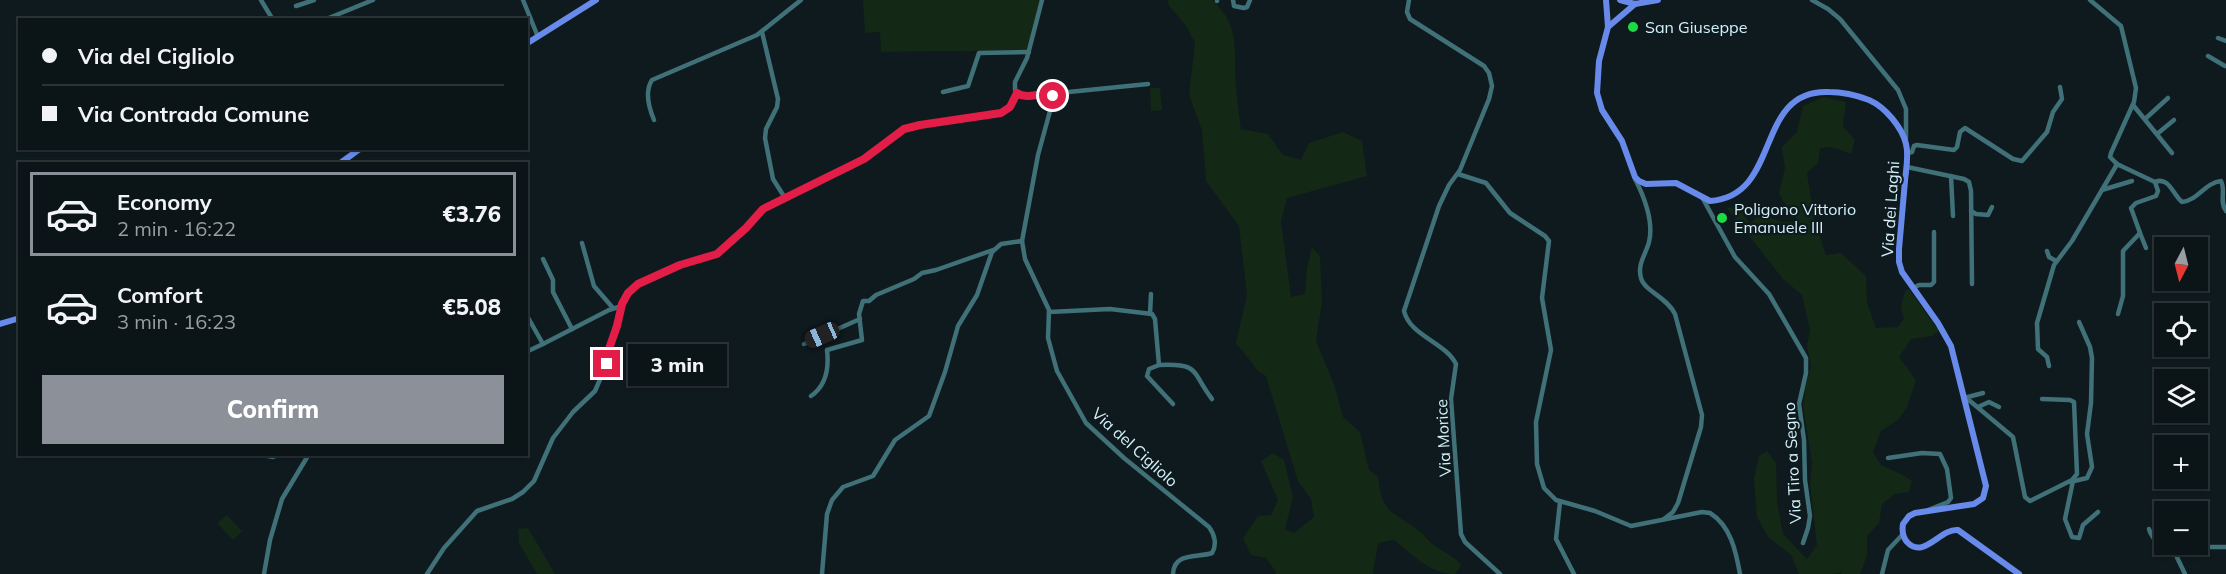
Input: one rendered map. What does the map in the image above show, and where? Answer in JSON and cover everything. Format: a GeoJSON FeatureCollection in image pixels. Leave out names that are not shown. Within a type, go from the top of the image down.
{"type":"FeatureCollection","features":[{"type":"Feature","properties":{"kind":"main road"},"geometry":{"type":"LineString","coordinates":[[1606,0],[1608,27],[1599,61],[1597,93],[1602,110],[1622,141],[1635,177],[1644,183],[1676,183],[1703,199]]}},
{"type":"Feature","properties":{"kind":"main road"},"geometry":{"type":"LineString","coordinates":[[1608,9],[1613,2],[1619,0],[1635,4],[1658,0]]}},
{"type":"Feature","properties":{"kind":"main road"},"geometry":{"type":"LineString","coordinates":[[1619,0],[1622,6],[1621,15]]}},
{"type":"Feature","properties":{"kind":"main road"},"geometry":{"type":"LineString","coordinates":[[528,43],[591,1]]}},
{"type":"Feature","properties":{"kind":"main road"},"geometry":{"type":"LineString","coordinates":[[1608,27],[1635,4]]}},
{"type":"Feature","properties":{"kind":"main road","name":"Via dei Laghi"},"geometry":{"type":"LineString","coordinates":[[1703,199],[1714,201],[1732,194],[1746,184],[1761,164],[1773,129],[1784,112],[1797,100],[1813,93],[1839,93],[1873,102],[1889,115],[1905,141],[1908,153],[1899,259],[1901,270],[1937,320],[1948,341],[1986,482],[1982,499],[1974,504],[1915,513],[1906,519],[1902,526],[1903,534]]}},
{"type":"Feature","properties":{"kind":"main road"},"geometry":{"type":"LineString","coordinates":[[342,162],[358,150]]}},
{"type":"Feature","properties":{"kind":"main road"},"geometry":{"type":"LineString","coordinates":[[0,324],[18,319]]}},
{"type":"Feature","properties":{"kind":"main road"},"geometry":{"type":"LineString","coordinates":[[1903,534],[1910,544],[1921,547],[1929,545],[1946,531],[1958,530],[2019,574]]}},
{"type":"Feature","properties":{"kind":"street"},"geometry":{"type":"LineString","coordinates":[[261,0],[272,18]]}},
{"type":"Feature","properties":{"kind":"street"},"geometry":{"type":"LineString","coordinates":[[296,6],[314,0]]}},
{"type":"Feature","properties":{"kind":"street"},"geometry":{"type":"LineString","coordinates":[[329,18],[373,0]]}},
{"type":"Feature","properties":{"kind":"street"},"geometry":{"type":"LineString","coordinates":[[523,0],[538,37]]}},
{"type":"Feature","properties":{"kind":"street"},"geometry":{"type":"LineString","coordinates":[[654,120],[648,96],[648,88],[652,80],[762,32],[801,0]]}},
{"type":"Feature","properties":{"kind":"street"},"geometry":{"type":"LineString","coordinates":[[426,574],[444,548],[477,511],[511,500],[533,483],[552,440],[573,412],[595,391],[608,361],[622,306],[627,294],[636,285],[669,269],[717,254],[762,210],[864,159],[907,128],[1001,113],[1010,107],[1017,93],[1015,81],[1029,52],[1042,0]]}},
{"type":"Feature","properties":{"kind":"street"},"geometry":{"type":"LineString","coordinates":[[1233,0],[1234,6],[1244,8],[1250,0]]}},
{"type":"Feature","properties":{"kind":"street"},"geometry":{"type":"LineString","coordinates":[[1408,0],[1407,12],[1410,19],[1483,65],[1491,77],[1490,97],[1458,174],[1486,183],[1509,212],[1549,241],[1542,301],[1551,350],[1537,413],[1537,458],[1543,487],[1552,498],[1560,502],[1591,510],[1629,526],[1704,512],[1710,513],[1730,537],[1736,550],[1740,574]]}},
{"type":"Feature","properties":{"kind":"street"},"geometry":{"type":"LineString","coordinates":[[1812,0],[1838,17],[1900,92],[1906,113],[1905,141]]}},
{"type":"Feature","properties":{"kind":"street"},"geometry":{"type":"LineString","coordinates":[[2090,0],[2118,21],[2122,28],[2136,88],[2133,105],[2110,157],[2117,164],[2155,182],[2159,180],[2165,182],[2179,200],[2186,202],[2215,182],[2221,181],[2224,187],[2223,206],[2226,211]]}},
{"type":"Feature","properties":{"kind":"street"},"geometry":{"type":"LineString","coordinates":[[762,32],[778,101],[766,129],[766,141],[774,182],[785,198]]}},
{"type":"Feature","properties":{"kind":"street"},"geometry":{"type":"LineString","coordinates":[[2218,38],[2226,41]]}},
{"type":"Feature","properties":{"kind":"street"},"geometry":{"type":"LineString","coordinates":[[943,92],[968,86],[978,53],[1029,52]]}},
{"type":"Feature","properties":{"kind":"street"},"geometry":{"type":"LineString","coordinates":[[2208,56],[2224,67]]}},
{"type":"Feature","properties":{"kind":"street"},"geometry":{"type":"LineString","coordinates":[[1017,93],[1025,97],[1148,84]]}},
{"type":"Feature","properties":{"kind":"street"},"geometry":{"type":"LineString","coordinates":[[1908,153],[1912,152],[1914,146],[1917,145],[1956,150],[1960,132],[1965,128],[2013,159],[2022,161],[2048,130],[2053,112],[2062,99],[2060,87]]}},
{"type":"Feature","properties":{"kind":"street","name":"Via del Cigliolo"},"geometry":{"type":"LineString","coordinates":[[1048,94],[1052,95],[1053,100],[1038,155],[1022,241],[1025,259],[1049,312],[1048,338],[1061,380],[1085,422],[1214,533],[1215,548],[1212,553],[1179,560],[1174,564],[1173,574]]}},
{"type":"Feature","properties":{"kind":"street"},"geometry":{"type":"LineString","coordinates":[[2145,119],[2168,98]]}},
{"type":"Feature","properties":{"kind":"street"},"geometry":{"type":"LineString","coordinates":[[2133,105],[2172,153]]}},
{"type":"Feature","properties":{"kind":"street"},"geometry":{"type":"LineString","coordinates":[[2157,134],[2174,120]]}},
{"type":"Feature","properties":{"kind":"street"},"geometry":{"type":"LineString","coordinates":[[2049,366],[2047,357],[2037,348],[2036,325],[2056,261],[2070,243],[2117,164]]}},
{"type":"Feature","properties":{"kind":"street"},"geometry":{"type":"LineString","coordinates":[[1907,167],[1970,182],[1972,284]]}},
{"type":"Feature","properties":{"kind":"street","name":"Via Morice"},"geometry":{"type":"LineString","coordinates":[[1458,174],[1449,185],[1438,210],[1404,313],[1409,322],[1450,354],[1456,364],[1451,399],[1461,532],[1465,542],[1500,574]]}},
{"type":"Feature","properties":{"kind":"street"},"geometry":{"type":"LineString","coordinates":[[1951,176],[1953,216]]}},
{"type":"Feature","properties":{"kind":"street"},"geometry":{"type":"LineString","coordinates":[[1635,177],[1643,196],[1650,229],[1649,243],[1640,268],[1641,278],[1646,286],[1667,302],[1674,312],[1702,415],[1678,503],[1673,512],[1662,521]]}},
{"type":"Feature","properties":{"kind":"street"},"geometry":{"type":"LineString","coordinates":[[2102,190],[2132,181]]}},
{"type":"Feature","properties":{"kind":"street"},"geometry":{"type":"LineString","coordinates":[[2146,248],[2131,208],[2135,204],[2156,196],[2158,191],[2155,182]]}},
{"type":"Feature","properties":{"kind":"street","name":"Via Tiro a Segno"},"geometry":{"type":"LineString","coordinates":[[1703,199],[1737,261],[1766,291],[1806,356],[1807,370],[1799,404],[1810,516],[1803,543]]}},
{"type":"Feature","properties":{"kind":"street"},"geometry":{"type":"LineString","coordinates":[[1971,211],[1988,215],[1992,207]]}},
{"type":"Feature","properties":{"kind":"street"},"geometry":{"type":"LineString","coordinates":[[1913,288],[1920,284],[1931,285],[1934,282],[1934,232]]}},
{"type":"Feature","properties":{"kind":"street"},"geometry":{"type":"LineString","coordinates":[[2118,314],[2123,296],[2123,251],[2140,234]]}},
{"type":"Feature","properties":{"kind":"street"},"geometry":{"type":"LineString","coordinates":[[811,396],[825,381],[826,370],[830,362],[827,350],[861,340],[860,319],[863,300],[869,301],[876,295],[913,280],[922,273],[993,250],[1001,244],[1022,241]]}},
{"type":"Feature","properties":{"kind":"street"},"geometry":{"type":"LineString","coordinates":[[582,243],[594,286],[613,308]]}},
{"type":"Feature","properties":{"kind":"street"},"geometry":{"type":"LineString","coordinates":[[822,574],[826,516],[830,503],[843,487],[873,476],[895,440],[929,416],[958,326],[977,295],[993,250]]}},
{"type":"Feature","properties":{"kind":"street"},"geometry":{"type":"LineString","coordinates":[[2047,251],[2049,257],[2056,261]]}},
{"type":"Feature","properties":{"kind":"street"},"geometry":{"type":"LineString","coordinates":[[543,259],[553,280],[553,291],[572,329]]}},
{"type":"Feature","properties":{"kind":"street"},"geometry":{"type":"LineString","coordinates":[[1150,314],[1151,294]]}},
{"type":"Feature","properties":{"kind":"street"},"geometry":{"type":"LineString","coordinates":[[528,351],[613,308],[622,306]]}},
{"type":"Feature","properties":{"kind":"street"},"geometry":{"type":"LineString","coordinates":[[1049,312],[1110,309],[1150,314],[1155,318],[1159,364]]}},
{"type":"Feature","properties":{"kind":"street"},"geometry":{"type":"LineString","coordinates":[[528,318],[543,344]]}},
{"type":"Feature","properties":{"kind":"street"},"geometry":{"type":"LineString","coordinates":[[804,344],[860,319]]}},
{"type":"Feature","properties":{"kind":"street"},"geometry":{"type":"LineString","coordinates":[[2065,483],[2087,478],[2092,467],[2087,433],[2091,403],[2092,358],[2090,347],[2079,322]]}},
{"type":"Feature","properties":{"kind":"street"},"geometry":{"type":"LineString","coordinates":[[1173,404],[1148,377],[1149,370],[1159,364],[1179,365],[1194,370],[1212,399]]}},
{"type":"Feature","properties":{"kind":"street"},"geometry":{"type":"LineString","coordinates":[[1965,399],[1983,393]]}},
{"type":"Feature","properties":{"kind":"street"},"geometry":{"type":"LineString","coordinates":[[1965,399],[1978,407],[2013,438],[2017,466],[2026,500],[2034,500],[2073,480],[2077,474],[2075,403],[2071,400],[2042,399]]}},
{"type":"Feature","properties":{"kind":"street"},"geometry":{"type":"LineString","coordinates":[[1978,407],[1989,402],[1999,407]]}},
{"type":"Feature","properties":{"kind":"street"},"geometry":{"type":"LineString","coordinates":[[1888,458],[1922,453],[1940,454],[1947,469],[1951,498],[1946,503],[1934,506],[1928,511]]}},
{"type":"Feature","properties":{"kind":"street"},"geometry":{"type":"LineString","coordinates":[[264,574],[271,536],[282,499],[308,456]]}},
{"type":"Feature","properties":{"kind":"street"},"geometry":{"type":"LineString","coordinates":[[2073,481],[2065,519],[2072,537],[2079,538],[2083,525],[2098,512]]}},
{"type":"Feature","properties":{"kind":"street"},"geometry":{"type":"LineString","coordinates":[[1560,502],[1556,537],[1574,574]]}},
{"type":"Feature","properties":{"kind":"street"},"geometry":{"type":"LineString","coordinates":[[2149,529],[2154,538]]}},
{"type":"Feature","properties":{"kind":"street"},"geometry":{"type":"LineString","coordinates":[[1882,574],[1888,550],[1903,534]]}},
{"type":"Feature","properties":{"kind":"street"},"geometry":{"type":"LineString","coordinates":[[2208,547],[2226,547]]}},
{"type":"Feature","properties":{"kind":"street"},"geometry":{"type":"LineString","coordinates":[[2177,555],[2185,574]]}},
{"type":"Feature","properties":{"kind":"green space"},"geometry":{"type":"Polygon","coordinates":[[[863,0],[1040,0],[1028,50],[881,52],[880,32],[865,33],[863,0]]]}},
{"type":"Feature","properties":{"kind":"green space"},"geometry":{"type":"Polygon","coordinates":[[[1167,0],[1212,0],[1228,20],[1234,40],[1241,129],[1268,134],[1283,155],[1301,160],[1309,143],[1343,132],[1362,141],[1367,176],[1287,198],[1281,221],[1291,297],[1305,294],[1307,268],[1312,247],[1320,256],[1322,302],[1316,341],[1334,384],[1343,417],[1360,432],[1369,470],[1378,477],[1385,505],[1435,546],[1452,556],[1461,565],[1455,574],[1430,567],[1394,540],[1378,543],[1373,574],[1275,574],[1276,572],[1266,558],[1251,555],[1243,538],[1258,516],[1271,515],[1278,500],[1261,461],[1273,453],[1284,460],[1293,497],[1285,529],[1294,533],[1314,517],[1311,499],[1298,481],[1266,376],[1259,372],[1236,343],[1247,295],[1239,226],[1206,181],[1202,130],[1189,95],[1195,43],[1187,27],[1169,6],[1167,0]]]}},
{"type":"Feature","properties":{"kind":"green space"},"geometry":{"type":"Polygon","coordinates":[[[1150,88],[1160,88],[1162,110],[1151,111],[1150,88]]]}},
{"type":"Feature","properties":{"kind":"green space"},"geometry":{"type":"Polygon","coordinates":[[[1824,97],[1846,102],[1843,126],[1855,140],[1851,154],[1832,147],[1820,148],[1818,163],[1807,173],[1814,218],[1826,255],[1841,253],[1866,276],[1867,303],[1876,328],[1898,327],[1904,319],[1901,307],[1905,291],[1909,289],[1939,331],[1932,336],[1911,339],[1899,357],[1916,380],[1907,407],[1898,420],[1881,431],[1873,452],[1881,465],[1912,481],[1909,492],[1895,494],[1882,504],[1879,523],[1867,536],[1867,556],[1860,574],[1841,574],[1842,572],[1799,574],[1791,555],[1768,537],[1757,517],[1754,479],[1759,456],[1767,451],[1776,463],[1777,502],[1783,534],[1807,559],[1817,545],[1810,485],[1812,462],[1803,406],[1811,366],[1807,346],[1810,330],[1802,295],[1783,279],[1727,208],[1737,207],[1750,223],[1761,214],[1781,222],[1796,222],[1795,209],[1785,204],[1779,194],[1785,168],[1782,147],[1797,132],[1803,106],[1824,97]]]}},
{"type":"Feature","properties":{"kind":"green space"},"geometry":{"type":"Polygon","coordinates":[[[227,515],[242,531],[233,540],[217,523],[227,515]]]}},
{"type":"Feature","properties":{"kind":"green space"},"geometry":{"type":"Polygon","coordinates":[[[528,528],[555,574],[537,574],[519,543],[518,529],[528,528]]]}},
{"type":"Feature","properties":{"kind":"place","name":"San Giuseppe"},"geometry":{"type":"Point","coordinates":[1633,27]}},
{"type":"Feature","properties":{"kind":"place","name":"Poligono Vittorio Emanuele III"},"geometry":{"type":"Point","coordinates":[1722,218]}},
{"type":"Feature","properties":{"kind":"route"},"geometry":{"type":"LineString","coordinates":[[607,364],[622,304],[632,288],[638,284],[680,265],[717,254],[763,209],[861,161],[907,128],[1001,113],[1010,107],[1017,93],[1020,96],[1049,94],[1053,96]]}}]}
